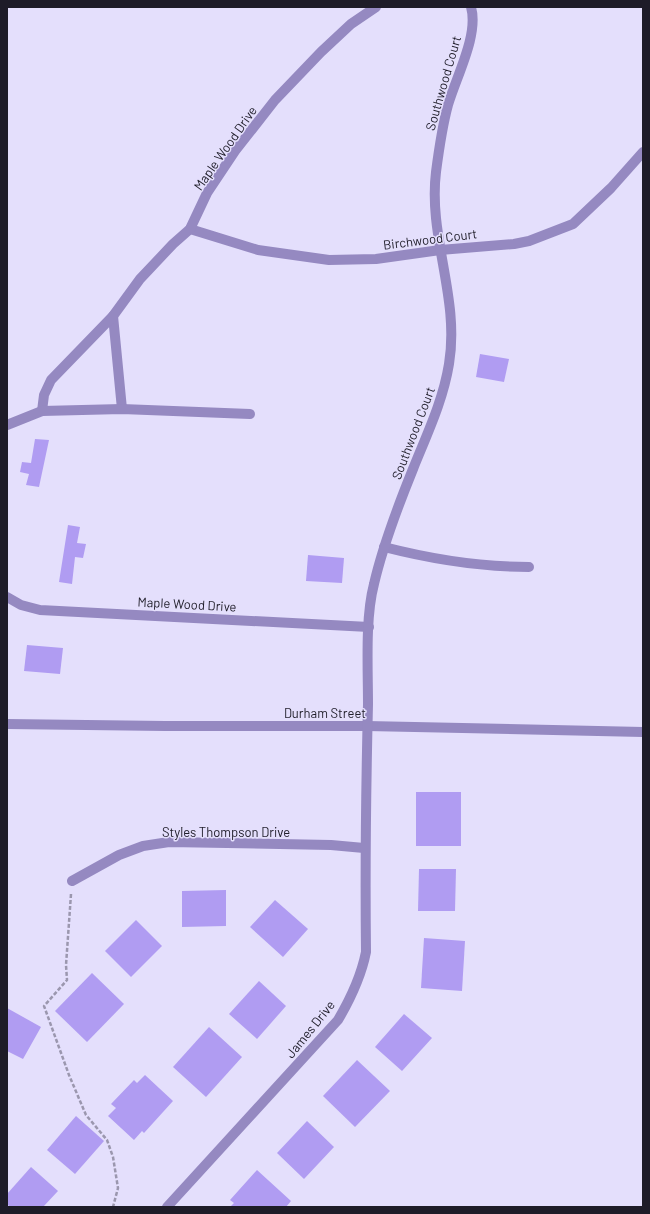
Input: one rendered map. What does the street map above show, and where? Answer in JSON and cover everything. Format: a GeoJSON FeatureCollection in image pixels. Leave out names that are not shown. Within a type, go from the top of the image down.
{"type":"FeatureCollection","features":[{"type":"Feature","properties":{"kind":"street","name":"Maple Wood Drive"},"geometry":{"type":"LineString","coordinates":[[42,411],[44,394],[51,380],[113,316],[140,279],[172,244],[190,229],[207,193],[235,151],[275,100],[326,47],[351,24],[376,7]]}},
{"type":"Feature","properties":{"kind":"street","name":"Southwood Court"},"geometry":{"type":"LineString","coordinates":[[367,726],[369,627],[373,586],[384,547],[409,478],[442,400],[449,363],[451,306],[445,268],[440,250],[435,203],[436,173],[442,130],[470,37],[471,7]]}},
{"type":"Feature","properties":{"kind":"street","name":"Birchwood Court"},"geometry":{"type":"LineString","coordinates":[[190,229],[258,250],[313,258],[376,259],[440,250],[514,244],[529,241],[559,231],[573,224],[611,188],[643,152]]}},
{"type":"Feature","properties":{"kind":"street"},"geometry":{"type":"LineString","coordinates":[[113,316],[122,410]]}},
{"type":"Feature","properties":{"kind":"street"},"geometry":{"type":"LineString","coordinates":[[7,425],[42,411],[122,410],[250,414]]}},
{"type":"Feature","properties":{"kind":"street"},"geometry":{"type":"LineString","coordinates":[[384,547],[472,564],[498,567],[529,567]]}},
{"type":"Feature","properties":{"kind":"street","name":"Maple Wood Drive"},"geometry":{"type":"LineString","coordinates":[[7,597],[21,605],[40,610],[369,627]]}},
{"type":"Feature","properties":{"kind":"street","name":"Durham Street"},"geometry":{"type":"LineString","coordinates":[[7,724],[367,726],[643,732]]}},
{"type":"Feature","properties":{"kind":"street","name":"James Drive"},"geometry":{"type":"LineString","coordinates":[[167,1207],[324,1037],[338,1020],[353,994],[363,966],[366,952],[364,848],[367,726]]}},
{"type":"Feature","properties":{"kind":"street","name":"Styles Thompson Drive"},"geometry":{"type":"LineString","coordinates":[[72,881],[119,855],[143,846],[168,842],[331,845],[364,848]]}},
{"type":"Feature","properties":{"kind":"path"},"geometry":{"type":"LineString","coordinates":[[72,881],[66,965],[67,980],[44,1006],[69,1075],[86,1115],[107,1140],[113,1157],[118,1188],[113,1207]]}},
{"type":"Feature","properties":{"kind":"building"},"geometry":{"type":"Polygon","coordinates":[[[480,354],[509,359],[504,382],[476,377],[480,354]]]}},
{"type":"Feature","properties":{"kind":"building"},"geometry":{"type":"Polygon","coordinates":[[[35,439],[49,440],[39,487],[26,485],[29,474],[20,472],[22,462],[31,463],[35,439]]]}},
{"type":"Feature","properties":{"kind":"building"},"geometry":{"type":"Polygon","coordinates":[[[68,525],[80,527],[77,543],[86,544],[83,558],[75,557],[72,584],[59,582],[68,525]]]}},
{"type":"Feature","properties":{"kind":"building"},"geometry":{"type":"Polygon","coordinates":[[[308,555],[344,558],[342,583],[306,581],[308,555]]]}},
{"type":"Feature","properties":{"kind":"building"},"geometry":{"type":"Polygon","coordinates":[[[27,645],[63,648],[60,674],[24,671],[27,645]]]}},
{"type":"Feature","properties":{"kind":"building"},"geometry":{"type":"Polygon","coordinates":[[[416,792],[461,792],[461,846],[416,846],[416,792]]]}},
{"type":"Feature","properties":{"kind":"building"},"geometry":{"type":"Polygon","coordinates":[[[419,869],[456,869],[455,911],[418,911],[419,869]]]}},
{"type":"Feature","properties":{"kind":"building"},"geometry":{"type":"Polygon","coordinates":[[[226,890],[226,926],[182,927],[182,891],[226,890]]]}},
{"type":"Feature","properties":{"kind":"building"},"geometry":{"type":"Polygon","coordinates":[[[275,900],[308,929],[283,957],[250,927],[275,900]]]}},
{"type":"Feature","properties":{"kind":"building"},"geometry":{"type":"Polygon","coordinates":[[[136,920],[162,946],[131,977],[105,951],[136,920]]]}},
{"type":"Feature","properties":{"kind":"building"},"geometry":{"type":"Polygon","coordinates":[[[424,938],[465,941],[462,991],[421,988],[424,938]]]}},
{"type":"Feature","properties":{"kind":"building"},"geometry":{"type":"Polygon","coordinates":[[[92,973],[124,1004],[87,1042],[55,1011],[92,973]]]}},
{"type":"Feature","properties":{"kind":"building"},"geometry":{"type":"Polygon","coordinates":[[[259,981],[286,1006],[257,1039],[229,1014],[259,981]]]}},
{"type":"Feature","properties":{"kind":"building"},"geometry":{"type":"Polygon","coordinates":[[[7,1008],[41,1027],[23,1059],[7,1051],[7,1008]]]}},
{"type":"Feature","properties":{"kind":"building"},"geometry":{"type":"Polygon","coordinates":[[[404,1014],[432,1038],[402,1071],[375,1047],[404,1014]]]}},
{"type":"Feature","properties":{"kind":"building"},"geometry":{"type":"Polygon","coordinates":[[[209,1027],[242,1057],[206,1097],[173,1067],[209,1027]]]}},
{"type":"Feature","properties":{"kind":"building"},"geometry":{"type":"Polygon","coordinates":[[[357,1060],[390,1091],[355,1127],[323,1096],[357,1060]]]}},
{"type":"Feature","properties":{"kind":"building"},"geometry":{"type":"Polygon","coordinates":[[[145,1075],[173,1101],[144,1133],[142,1131],[134,1140],[108,1116],[116,1108],[111,1104],[134,1080],[137,1083],[145,1075]]]}},
{"type":"Feature","properties":{"kind":"building"},"geometry":{"type":"Polygon","coordinates":[[[76,1116],[104,1141],[75,1174],[47,1150],[76,1116]]]}},
{"type":"Feature","properties":{"kind":"building"},"geometry":{"type":"Polygon","coordinates":[[[307,1121],[334,1147],[304,1179],[277,1153],[307,1121]]]}},
{"type":"Feature","properties":{"kind":"building"},"geometry":{"type":"Polygon","coordinates":[[[31,1167],[58,1191],[43,1207],[10,1207],[7,1204],[7,1194],[31,1167]]]}},
{"type":"Feature","properties":{"kind":"building"},"geometry":{"type":"Polygon","coordinates":[[[257,1170],[291,1201],[286,1207],[230,1207],[234,1203],[230,1200],[257,1170]]]}}]}
